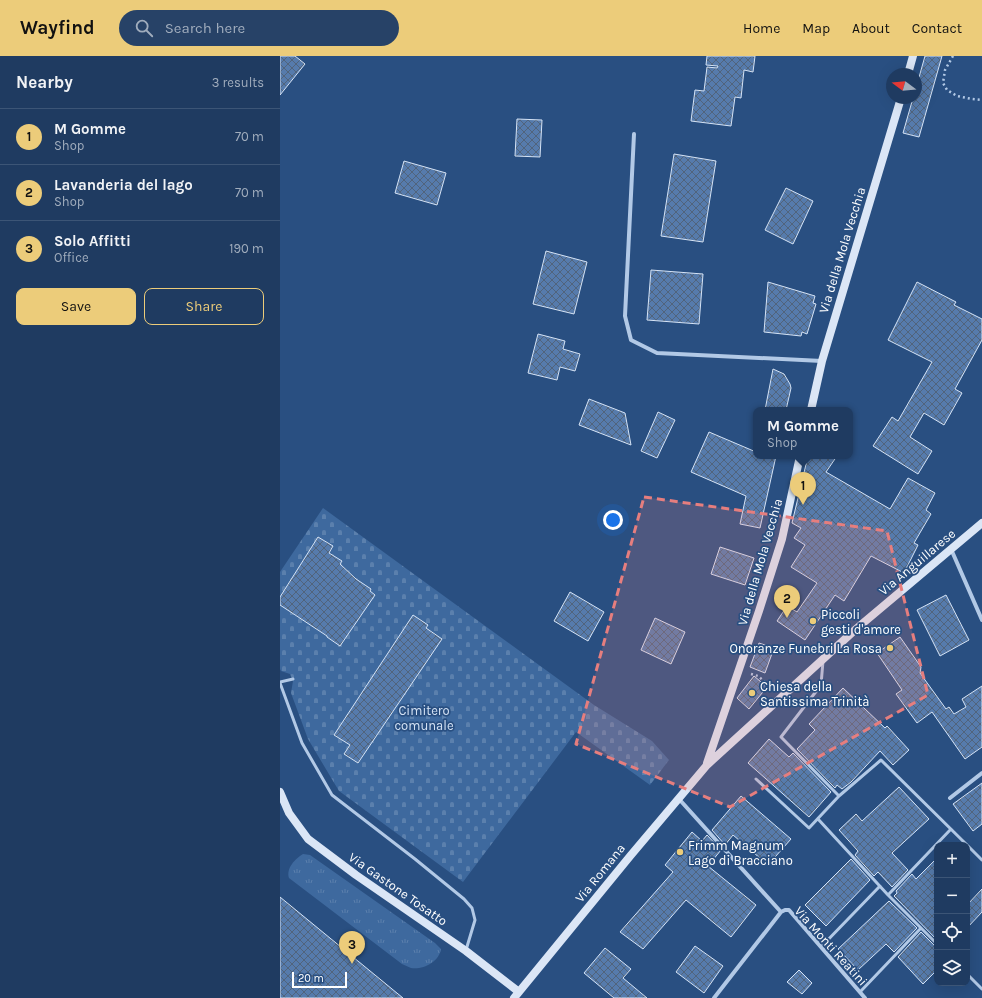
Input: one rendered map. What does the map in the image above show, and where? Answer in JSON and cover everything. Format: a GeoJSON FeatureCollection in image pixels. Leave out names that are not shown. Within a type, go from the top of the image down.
{"type":"FeatureCollection","features":[{"type":"Feature","properties":{"kind":"street"},"geometry":{"type":"LineString","coordinates":[[910,68],[913,56]]}},
{"type":"Feature","properties":{"kind":"street","name":"Via della Mola Vecchia"},"geometry":{"type":"LineString","coordinates":[[812,407],[822,361],[899,104]]}},
{"type":"Feature","properties":{"kind":"street"},"geometry":{"type":"LineString","coordinates":[[634,134],[625,316],[632,340],[657,353],[822,361]]}},
{"type":"Feature","properties":{"kind":"street","name":"Via della Mola Vecchia"},"geometry":{"type":"LineString","coordinates":[[707,765],[782,539],[799,459]]}},
{"type":"Feature","properties":{"kind":"street","name":"Via Anguillarese"},"geometry":{"type":"LineString","coordinates":[[707,765],[823,659],[982,523]]}},
{"type":"Feature","properties":{"kind":"street"},"geometry":{"type":"LineString","coordinates":[[951,549],[982,620]]}},
{"type":"Feature","properties":{"kind":"street","name":"Via Romana"},"geometry":{"type":"LineString","coordinates":[[516,995],[707,765]]}},
{"type":"Feature","properties":{"kind":"street"},"geometry":{"type":"LineString","coordinates":[[950,798],[982,773]]}},
{"type":"Feature","properties":{"kind":"street","name":"Via Gastone Tosatto"},"geometry":{"type":"LineString","coordinates":[[280,792],[289,813],[308,839],[356,876],[466,951],[516,995]]}},
{"type":"Feature","properties":{"kind":"street","name":"Via Monti Reatini"},"geometry":{"type":"LineString","coordinates":[[679,798],[781,912]]}},
{"type":"Feature","properties":{"kind":"street","name":"Via Monti Reatini"},"geometry":{"type":"LineString","coordinates":[[714,998],[781,912],[785,910],[789,910],[865,998]]}},
{"type":"Feature","properties":{"kind":"lane"},"geometry":{"type":"LineString","coordinates":[[823,659],[821,685],[781,737],[839,796]]}},
{"type":"Feature","properties":{"kind":"lane"},"geometry":{"type":"LineString","coordinates":[[293,679],[280,682],[302,743],[332,795],[415,859],[464,899],[472,908],[475,920],[466,951]]}},
{"type":"Feature","properties":{"kind":"lane"},"geometry":{"type":"LineString","coordinates":[[756,779],[809,828],[839,796],[881,760],[964,842]]}},
{"type":"Feature","properties":{"kind":"lane"},"geometry":{"type":"LineString","coordinates":[[818,819],[888,895],[934,941]]}},
{"type":"Feature","properties":{"kind":"lane"},"geometry":{"type":"LineString","coordinates":[[888,895],[951,829]]}},
{"type":"Feature","properties":{"kind":"lane"},"geometry":{"type":"LineString","coordinates":[[970,848],[982,860]]}},
{"type":"Feature","properties":{"kind":"lane"},"geometry":{"type":"LineString","coordinates":[[821,947],[880,886]]}},
{"type":"Feature","properties":{"kind":"lane"},"geometry":{"type":"LineString","coordinates":[[860,992],[921,928]]}},
{"type":"Feature","properties":{"kind":"lane"},"geometry":{"type":"LineString","coordinates":[[970,977],[982,989]]}},
{"type":"Feature","properties":{"kind":"path"},"geometry":{"type":"LineString","coordinates":[[953,56],[945,70],[943,84],[947,90],[957,96],[982,100]]}},
{"type":"Feature","properties":{"kind":"path"},"geometry":{"type":"LineString","coordinates":[[739,670],[758,676],[781,697]]}},
{"type":"Feature","properties":{"kind":"highlighted area"},"geometry":{"type":"Polygon","coordinates":[[[644,497],[887,531],[928,695],[730,807],[576,744],[644,497]]]}},
{"type":"Feature","properties":{"kind":"green space","name":"Cimitero comunale"},"geometry":{"type":"Polygon","coordinates":[[[323,508],[594,705],[652,741],[669,760],[650,785],[576,732],[463,882],[339,791],[308,739],[291,693],[293,681],[290,674],[281,671],[280,669],[280,572],[323,508]]]}},
{"type":"Feature","properties":{"kind":"green space"},"geometry":{"type":"Polygon","coordinates":[[[303,854],[310,855],[435,943],[441,949],[437,958],[430,964],[420,968],[411,968],[402,964],[289,878],[288,874],[290,867],[297,858],[303,854]]]}},
{"type":"Feature","properties":{"kind":"building"},"geometry":{"type":"Polygon","coordinates":[[[280,56],[295,56],[305,64],[280,95],[280,56]]]}},
{"type":"Feature","properties":{"kind":"building"},"geometry":{"type":"Polygon","coordinates":[[[707,56],[755,56],[753,72],[744,70],[741,98],[735,97],[731,126],[691,121],[695,90],[704,91],[707,67],[717,68],[718,66],[706,65],[707,56]]]}},
{"type":"Feature","properties":{"kind":"building"},"geometry":{"type":"Polygon","coordinates":[[[925,56],[942,56],[919,137],[903,133],[911,104],[922,104],[922,68],[925,56]]]}},
{"type":"Feature","properties":{"kind":"building"},"geometry":{"type":"Polygon","coordinates":[[[517,119],[542,120],[540,157],[515,156],[517,119]]]}},
{"type":"Feature","properties":{"kind":"building"},"geometry":{"type":"Polygon","coordinates":[[[674,154],[716,161],[703,242],[661,236],[674,154]]]}},
{"type":"Feature","properties":{"kind":"building"},"geometry":{"type":"Polygon","coordinates":[[[404,161],[446,173],[437,205],[395,193],[404,161]]]}},
{"type":"Feature","properties":{"kind":"building"},"geometry":{"type":"Polygon","coordinates":[[[786,188],[813,201],[793,244],[765,230],[786,188]]]}},
{"type":"Feature","properties":{"kind":"building"},"geometry":{"type":"Polygon","coordinates":[[[546,251],[587,262],[574,314],[533,304],[546,251]]]}},
{"type":"Feature","properties":{"kind":"building"},"geometry":{"type":"Polygon","coordinates":[[[651,270],[703,274],[699,324],[647,320],[651,270]]]}},
{"type":"Feature","properties":{"kind":"building"},"geometry":{"type":"Polygon","coordinates":[[[768,282],[815,296],[813,303],[816,304],[807,334],[802,332],[801,336],[764,332],[768,282]]]}},
{"type":"Feature","properties":{"kind":"building"},"geometry":{"type":"Polygon","coordinates":[[[917,282],[956,302],[954,305],[982,319],[982,340],[955,389],[962,393],[944,425],[924,413],[910,437],[932,451],[918,474],[873,446],[892,417],[898,421],[932,362],[888,340],[917,282]]]}},
{"type":"Feature","properties":{"kind":"building"},"geometry":{"type":"Polygon","coordinates":[[[538,334],[565,341],[563,349],[580,354],[575,371],[560,367],[557,380],[528,373],[538,334]]]}},
{"type":"Feature","properties":{"kind":"building"},"geometry":{"type":"Polygon","coordinates":[[[773,369],[784,374],[791,388],[787,407],[766,407],[773,369]]]}},
{"type":"Feature","properties":{"kind":"building"},"geometry":{"type":"Polygon","coordinates":[[[589,399],[625,413],[631,445],[579,425],[589,399]]]}},
{"type":"Feature","properties":{"kind":"building"},"geometry":{"type":"Polygon","coordinates":[[[658,412],[675,420],[657,458],[641,451],[658,412]]]}},
{"type":"Feature","properties":{"kind":"building"},"geometry":{"type":"Polygon","coordinates":[[[709,432],[753,451],[753,459],[775,459],[760,528],[740,524],[746,496],[691,472],[709,432]]]}},
{"type":"Feature","properties":{"kind":"building"},"geometry":{"type":"Polygon","coordinates":[[[807,459],[835,459],[826,472],[890,509],[908,478],[935,493],[926,510],[931,514],[914,543],[918,545],[904,573],[871,556],[844,601],[835,595],[805,640],[777,621],[787,606],[797,612],[817,583],[791,567],[805,545],[794,538],[801,528],[792,523],[807,459]]]}},
{"type":"Feature","properties":{"kind":"building"},"geometry":{"type":"Polygon","coordinates":[[[318,537],[333,546],[329,553],[342,561],[340,564],[356,579],[371,589],[370,591],[375,595],[340,646],[280,605],[280,597],[318,537]]]}},
{"type":"Feature","properties":{"kind":"building"},"geometry":{"type":"Polygon","coordinates":[[[720,547],[754,558],[745,585],[711,574],[720,547]]]}},
{"type":"Feature","properties":{"kind":"building"},"geometry":{"type":"Polygon","coordinates":[[[570,592],[604,612],[588,641],[554,621],[570,592]]]}},
{"type":"Feature","properties":{"kind":"building"},"geometry":{"type":"Polygon","coordinates":[[[946,595],[969,640],[940,656],[917,610],[946,595]]]}},
{"type":"Feature","properties":{"kind":"building"},"geometry":{"type":"Polygon","coordinates":[[[413,615],[428,625],[426,628],[442,639],[358,763],[344,754],[350,745],[334,735],[413,615]]]}},
{"type":"Feature","properties":{"kind":"building"},"geometry":{"type":"Polygon","coordinates":[[[655,618],[685,632],[671,664],[641,650],[655,618]]]}},
{"type":"Feature","properties":{"kind":"building"},"geometry":{"type":"Polygon","coordinates":[[[900,637],[921,667],[920,673],[946,709],[949,707],[954,714],[966,707],[962,699],[982,686],[982,747],[965,759],[932,712],[917,723],[896,694],[902,690],[877,653],[900,637]]]}},
{"type":"Feature","properties":{"kind":"building"},"geometry":{"type":"Polygon","coordinates":[[[759,643],[774,648],[765,673],[750,667],[759,643]]]}},
{"type":"Feature","properties":{"kind":"building","name":"Chiesa della Santissima Trinità"},"geometry":{"type":"Polygon","coordinates":[[[754,676],[767,687],[749,709],[737,698],[754,676]]]}},
{"type":"Feature","properties":{"kind":"building"},"geometry":{"type":"Polygon","coordinates":[[[843,688],[885,728],[887,726],[909,750],[893,765],[880,751],[851,782],[842,789],[837,785],[835,788],[797,749],[815,730],[809,724],[843,688]]]}},
{"type":"Feature","properties":{"kind":"building"},"geometry":{"type":"Polygon","coordinates":[[[769,739],[789,757],[793,753],[831,792],[809,817],[748,763],[769,739]]]}},
{"type":"Feature","properties":{"kind":"building"},"geometry":{"type":"Polygon","coordinates":[[[982,783],[982,824],[973,831],[953,804],[982,783]]]}},
{"type":"Feature","properties":{"kind":"building"},"geometry":{"type":"Polygon","coordinates":[[[899,787],[929,819],[892,853],[908,870],[892,887],[878,872],[874,876],[855,855],[858,851],[839,830],[856,814],[862,821],[899,787]]]}},
{"type":"Feature","properties":{"kind":"building"},"geometry":{"type":"Polygon","coordinates":[[[741,796],[791,839],[768,865],[733,835],[725,845],[712,830],[741,796]]]}},
{"type":"Feature","properties":{"kind":"building"},"geometry":{"type":"Polygon","coordinates":[[[692,832],[702,841],[707,835],[721,850],[708,866],[756,905],[731,937],[686,900],[643,949],[620,932],[673,872],[665,865],[692,832]]]}},
{"type":"Feature","properties":{"kind":"building"},"geometry":{"type":"Polygon","coordinates":[[[851,859],[870,880],[826,926],[805,905],[851,859]]]}},
{"type":"Feature","properties":{"kind":"building"},"geometry":{"type":"Polygon","coordinates":[[[934,861],[934,937],[894,896],[897,893],[896,891],[912,874],[916,879],[934,861]]]}},
{"type":"Feature","properties":{"kind":"building"},"geometry":{"type":"Polygon","coordinates":[[[982,889],[982,912],[970,925],[970,914],[970,902],[982,889]]]}},
{"type":"Feature","properties":{"kind":"building"},"geometry":{"type":"Polygon","coordinates":[[[280,897],[403,998],[280,998],[280,897]]]}},
{"type":"Feature","properties":{"kind":"building"},"geometry":{"type":"Polygon","coordinates":[[[889,901],[917,928],[894,952],[886,944],[858,970],[838,949],[889,901]]]}},
{"type":"Feature","properties":{"kind":"building"},"geometry":{"type":"Polygon","coordinates":[[[921,932],[934,945],[934,973],[923,984],[898,957],[921,932]]]}},
{"type":"Feature","properties":{"kind":"building"},"geometry":{"type":"Polygon","coordinates":[[[695,946],[723,966],[704,993],[676,972],[695,946]]]}},
{"type":"Feature","properties":{"kind":"building"},"geometry":{"type":"Polygon","coordinates":[[[605,948],[631,969],[623,978],[647,998],[614,998],[584,973],[605,948]]]}},
{"type":"Feature","properties":{"kind":"building"},"geometry":{"type":"Polygon","coordinates":[[[799,970],[812,983],[802,994],[787,982],[799,970]]]}},
{"type":"Feature","properties":{"kind":"place","name":"M Gomme"},"geometry":{"type":"Point","coordinates":[803,505]}},
{"type":"Feature","properties":{"kind":"place","name":"Lavanderia del lago"},"geometry":{"type":"Point","coordinates":[787,618]}},
{"type":"Feature","properties":{"kind":"place","name":"Piccoli gesti d'amore"},"geometry":{"type":"Point","coordinates":[813,621]}},
{"type":"Feature","properties":{"kind":"place","name":"Onoranze Funebri La Rosa"},"geometry":{"type":"Point","coordinates":[890,648]}},
{"type":"Feature","properties":{"kind":"place","name":"Chiesa della Santissima Trinità"},"geometry":{"type":"Point","coordinates":[752,693]}},
{"type":"Feature","properties":{"kind":"place","name":"Frimm Magnum Lago di Bracciano"},"geometry":{"type":"Point","coordinates":[680,852]}},
{"type":"Feature","properties":{"kind":"place","name":"Solo Affitti"},"geometry":{"type":"Point","coordinates":[352,964]}}]}
